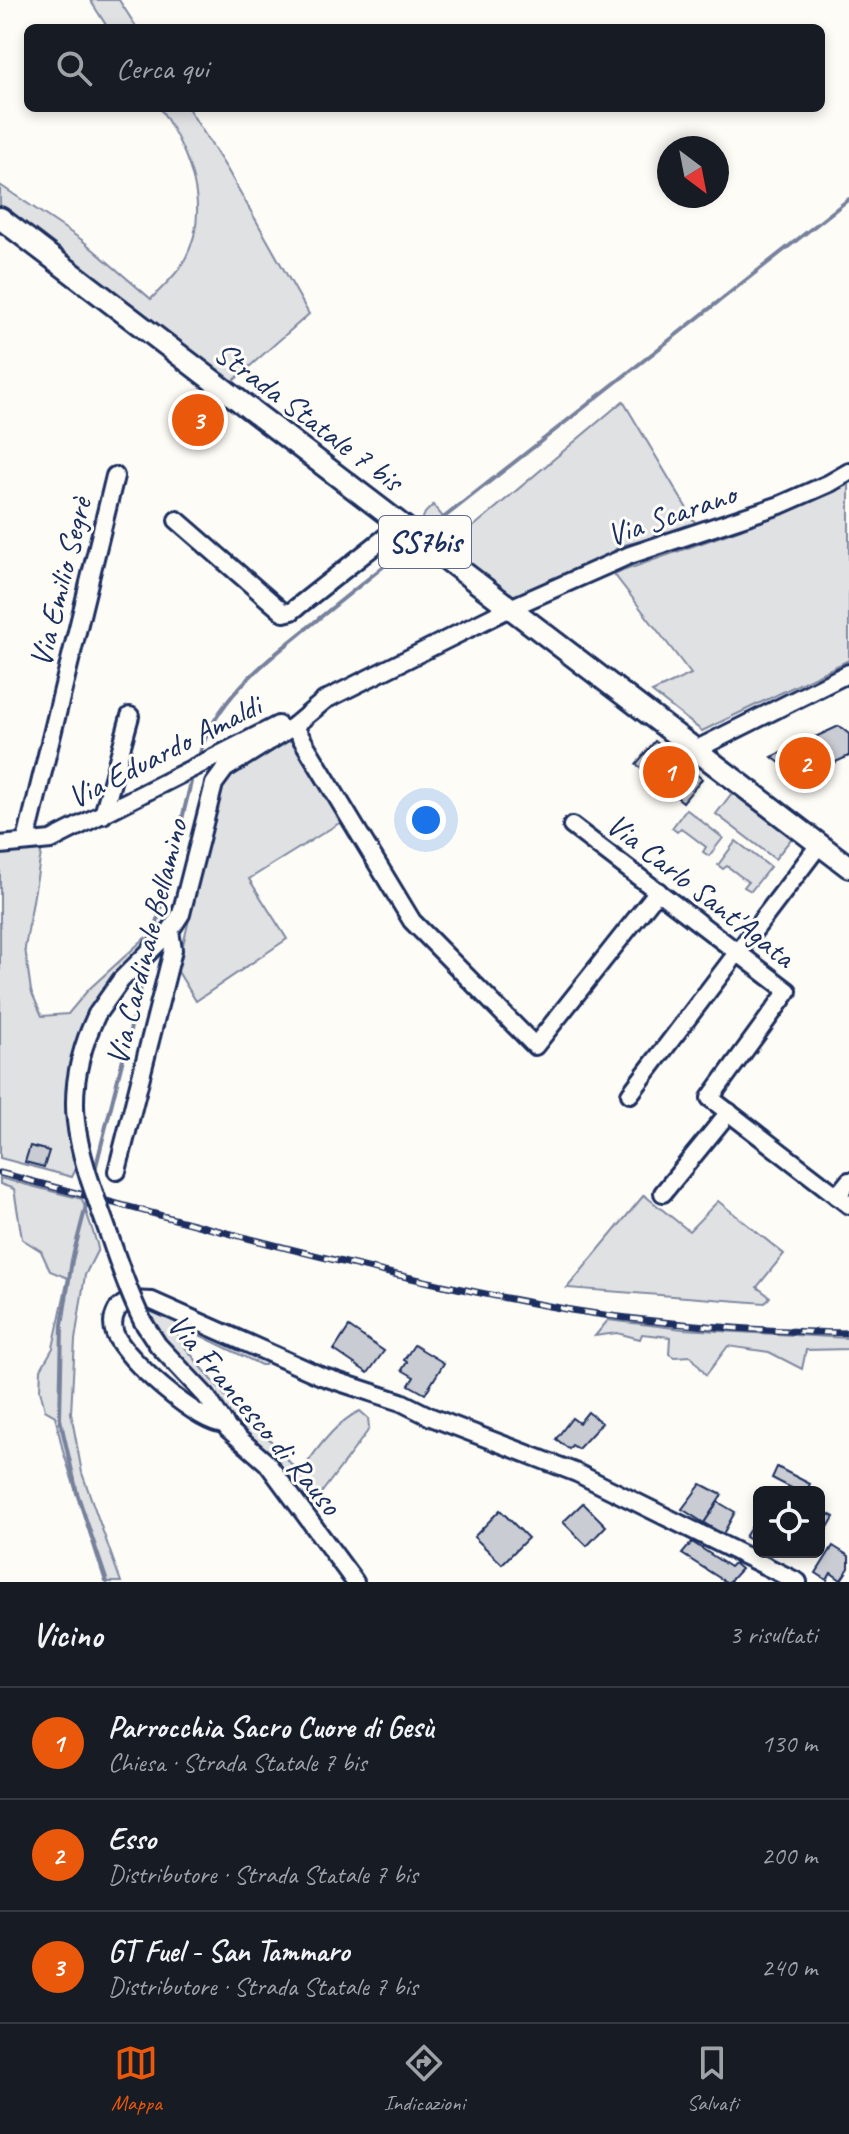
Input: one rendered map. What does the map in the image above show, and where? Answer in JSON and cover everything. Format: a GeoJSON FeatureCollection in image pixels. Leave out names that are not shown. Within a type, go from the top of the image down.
{"type":"FeatureCollection","features":[{"type":"Feature","properties":{"kind":"main road","name":"Strada Statale 7 bis"},"geometry":{"type":"LineString","coordinates":[[0,218],[849,867]]}},
{"type":"Feature","properties":{"kind":"street","name":"Via Scarano"},"geometry":{"type":"LineString","coordinates":[[510,608],[630,555],[780,505],[849,472]]}},
{"type":"Feature","properties":{"kind":"street","name":"Via Emilio Segrè"},"geometry":{"type":"LineString","coordinates":[[26,841],[115,476]]}},
{"type":"Feature","properties":{"kind":"street"},"geometry":{"type":"LineString","coordinates":[[177,520],[284,613],[292,611],[402,524]]}},
{"type":"Feature","properties":{"kind":"street","name":"Via Cardinale Bellamino"},"geometry":{"type":"LineString","coordinates":[[117,1171],[173,950],[170,931],[185,903],[218,775],[294,726],[325,700],[510,608]]}},
{"type":"Feature","properties":{"kind":"street"},"geometry":{"type":"LineString","coordinates":[[695,750],[849,673]]}},
{"type":"Feature","properties":{"kind":"street","name":"Via Eduardo Amaldi"},"geometry":{"type":"LineString","coordinates":[[0,845],[51,840],[325,700]]}},
{"type":"Feature","properties":{"kind":"street"},"geometry":{"type":"LineString","coordinates":[[103,815],[130,716]]}},
{"type":"Feature","properties":{"kind":"street"},"geometry":{"type":"LineString","coordinates":[[294,726],[412,921],[535,1046],[658,891]]}},
{"type":"Feature","properties":{"kind":"street","name":"Via Carlo Sant'Agata"},"geometry":{"type":"LineString","coordinates":[[572,826],[788,991],[710,1098],[729,1112]]}},
{"type":"Feature","properties":{"kind":"street"},"geometry":{"type":"LineString","coordinates":[[630,1094],[819,845]]}},
{"type":"Feature","properties":{"kind":"street","name":"Via Francesco di Rauso"},"geometry":{"type":"LineString","coordinates":[[170,931],[121,980],[97,1014],[88,1033],[74,1099],[77,1134],[88,1178],[130,1295],[158,1345],[206,1396],[238,1439],[267,1463],[355,1582]]}},
{"type":"Feature","properties":{"kind":"street"},"geometry":{"type":"LineString","coordinates":[[663,1193],[729,1112],[843,1201],[849,1181]]}},
{"type":"Feature","properties":{"kind":"street"},"geometry":{"type":"LineString","coordinates":[[225,1424],[207,1420],[158,1383],[122,1345],[113,1326],[118,1308],[125,1303],[152,1301],[272,1355],[401,1402],[431,1417],[577,1473],[798,1582]]}},
{"type":"Feature","properties":{"kind":"shaded area"},"geometry":{"type":"Polygon","coordinates":[[[90,0],[119,0],[134,24],[105,24],[90,0]]]}},
{"type":"Feature","properties":{"kind":"shaded area"},"geometry":{"type":"Polygon","coordinates":[[[163,112],[191,112],[227,169],[309,314],[232,382],[0,207],[0,185],[82,240],[151,299],[181,266],[197,221],[194,182],[163,112]]]}},
{"type":"Feature","properties":{"kind":"shaded area"},"geometry":{"type":"Polygon","coordinates":[[[623,401],[699,529],[619,546],[607,558],[514,596],[419,528],[425,513],[433,505],[448,523],[453,520],[467,532],[623,401]]]}},
{"type":"Feature","properties":{"kind":"shaded area"},"geometry":{"type":"Polygon","coordinates":[[[849,479],[849,660],[702,731],[652,692],[691,674],[614,574],[741,529],[849,479]]]}},
{"type":"Feature","properties":{"kind":"shaded area"},"geometry":{"type":"Polygon","coordinates":[[[290,739],[341,822],[249,879],[287,939],[196,1001],[177,970],[221,785],[290,739]]]}},
{"type":"Feature","properties":{"kind":"shaded area"},"geometry":{"type":"Polygon","coordinates":[[[732,793],[792,838],[775,859],[716,814],[732,793]]]}},
{"type":"Feature","properties":{"kind":"shaded area"},"geometry":{"type":"Polygon","coordinates":[[[686,809],[723,838],[709,856],[703,852],[706,847],[681,828],[677,832],[672,828],[686,809]]]}},
{"type":"Feature","properties":{"kind":"shaded area"},"geometry":{"type":"Polygon","coordinates":[[[736,841],[770,867],[751,891],[744,887],[748,882],[727,866],[723,869],[718,865],[736,841]]]}},
{"type":"Feature","properties":{"kind":"shaded area"},"geometry":{"type":"Polygon","coordinates":[[[0,848],[42,848],[25,948],[31,991],[42,1016],[68,1014],[88,990],[146,937],[141,949],[97,1003],[69,1122],[76,1169],[72,1177],[0,1158],[0,848]]]}},
{"type":"Feature","properties":{"kind":"shaded area"},"geometry":{"type":"Polygon","coordinates":[[[0,1178],[82,1199],[97,1244],[98,1249],[85,1275],[75,1340],[71,1413],[82,1473],[121,1582],[105,1582],[63,1451],[55,1416],[45,1410],[40,1390],[41,1369],[53,1348],[68,1278],[50,1271],[41,1251],[22,1239],[14,1189],[0,1184],[0,1178]]]}},
{"type":"Feature","properties":{"kind":"shaded area"},"geometry":{"type":"Polygon","coordinates":[[[644,1195],[689,1231],[718,1201],[784,1254],[757,1287],[770,1297],[765,1303],[567,1288],[644,1195]]]}},
{"type":"Feature","properties":{"kind":"shaded area"},"geometry":{"type":"Polygon","coordinates":[[[150,1305],[270,1358],[265,1365],[261,1365],[181,1326],[176,1328],[180,1341],[241,1415],[264,1433],[300,1474],[342,1422],[360,1411],[368,1418],[367,1432],[310,1508],[306,1510],[216,1398],[158,1333],[144,1308],[150,1305]]]}},
{"type":"Feature","properties":{"kind":"shaded area"},"geometry":{"type":"Polygon","coordinates":[[[608,1320],[683,1329],[849,1338],[849,1349],[806,1350],[802,1369],[769,1352],[728,1346],[706,1375],[691,1356],[674,1357],[669,1354],[670,1337],[642,1334],[640,1339],[617,1333],[595,1336],[608,1320]]]}},
{"type":"Feature","properties":{"kind":"building"},"geometry":{"type":"Polygon","coordinates":[[[839,726],[849,734],[849,756],[800,778],[772,757],[839,726]]]}},
{"type":"Feature","properties":{"kind":"building"},"geometry":{"type":"Polygon","coordinates":[[[655,741],[702,779],[683,802],[636,764],[655,741]]]}},
{"type":"Feature","properties":{"kind":"building"},"geometry":{"type":"Polygon","coordinates":[[[30,1146],[49,1151],[44,1167],[25,1162],[30,1146]]]}},
{"type":"Feature","properties":{"kind":"building"},"geometry":{"type":"Polygon","coordinates":[[[349,1327],[384,1351],[368,1373],[334,1350],[349,1327]]]}},
{"type":"Feature","properties":{"kind":"building"},"geometry":{"type":"Polygon","coordinates":[[[414,1345],[444,1363],[425,1394],[409,1385],[414,1377],[402,1370],[407,1362],[404,1360],[414,1345]]]}},
{"type":"Feature","properties":{"kind":"building"},"geometry":{"type":"Polygon","coordinates":[[[588,1412],[602,1423],[578,1449],[572,1445],[569,1449],[556,1439],[572,1418],[579,1423],[588,1412]]]}},
{"type":"Feature","properties":{"kind":"building"},"geometry":{"type":"Polygon","coordinates":[[[777,1467],[810,1484],[787,1486],[772,1478],[777,1467]]]}},
{"type":"Feature","properties":{"kind":"building"},"geometry":{"type":"Polygon","coordinates":[[[701,1484],[722,1495],[704,1523],[682,1509],[701,1484]]]}},
{"type":"Feature","properties":{"kind":"building"},"geometry":{"type":"Polygon","coordinates":[[[718,1502],[735,1512],[723,1534],[704,1523],[718,1502]]]}},
{"type":"Feature","properties":{"kind":"building"},"geometry":{"type":"Polygon","coordinates":[[[583,1503],[606,1526],[587,1546],[563,1522],[583,1503]]]}},
{"type":"Feature","properties":{"kind":"building"},"geometry":{"type":"Polygon","coordinates":[[[500,1510],[528,1538],[502,1564],[474,1537],[500,1510]]]}},
{"type":"Feature","properties":{"kind":"building"},"geometry":{"type":"Polygon","coordinates":[[[825,1512],[834,1517],[825,1533],[825,1512]]]}},
{"type":"Feature","properties":{"kind":"building"},"geometry":{"type":"Polygon","coordinates":[[[753,1524],[753,1542],[745,1537],[753,1524]]]}},
{"type":"Feature","properties":{"kind":"building"},"geometry":{"type":"Polygon","coordinates":[[[692,1542],[730,1567],[734,1563],[741,1569],[726,1582],[682,1554],[692,1542]]]}},
{"type":"Feature","properties":{"kind":"building"},"geometry":{"type":"Polygon","coordinates":[[[833,1546],[849,1556],[849,1568],[841,1580],[831,1573],[827,1580],[816,1573],[833,1546]]]}},
{"type":"Feature","properties":{"kind":"waterway"},"geometry":{"type":"LineString","coordinates":[[428,530],[849,199]]}},
{"type":"Feature","properties":{"kind":"waterway"},"geometry":{"type":"LineString","coordinates":[[200,753],[220,713],[248,678],[410,545]]}},
{"type":"Feature","properties":{"kind":"waterway"},"geometry":{"type":"LineString","coordinates":[[155,931],[191,782]]}},
{"type":"Feature","properties":{"kind":"waterway"},"geometry":{"type":"LineString","coordinates":[[94,1174],[146,967]]}},
{"type":"Feature","properties":{"kind":"waterway"},"geometry":{"type":"LineString","coordinates":[[87,1202],[72,1260],[62,1325],[60,1419],[77,1493],[107,1582]]}},
{"type":"Feature","properties":{"kind":"railway"},"geometry":{"type":"LineString","coordinates":[[0,1173],[284,1248],[499,1297],[675,1323],[849,1333]]}},
{"type":"Feature","properties":{"kind":"place","name":"GT Fuel - San Tammaro"},"geometry":{"type":"Point","coordinates":[198,420]}},
{"type":"Feature","properties":{"kind":"place","name":"Esso"},"geometry":{"type":"Point","coordinates":[805,763]}},
{"type":"Feature","properties":{"kind":"place","name":"Parrocchia Sacro Cuore di Gesù"},"geometry":{"type":"Point","coordinates":[669,772]}}]}
